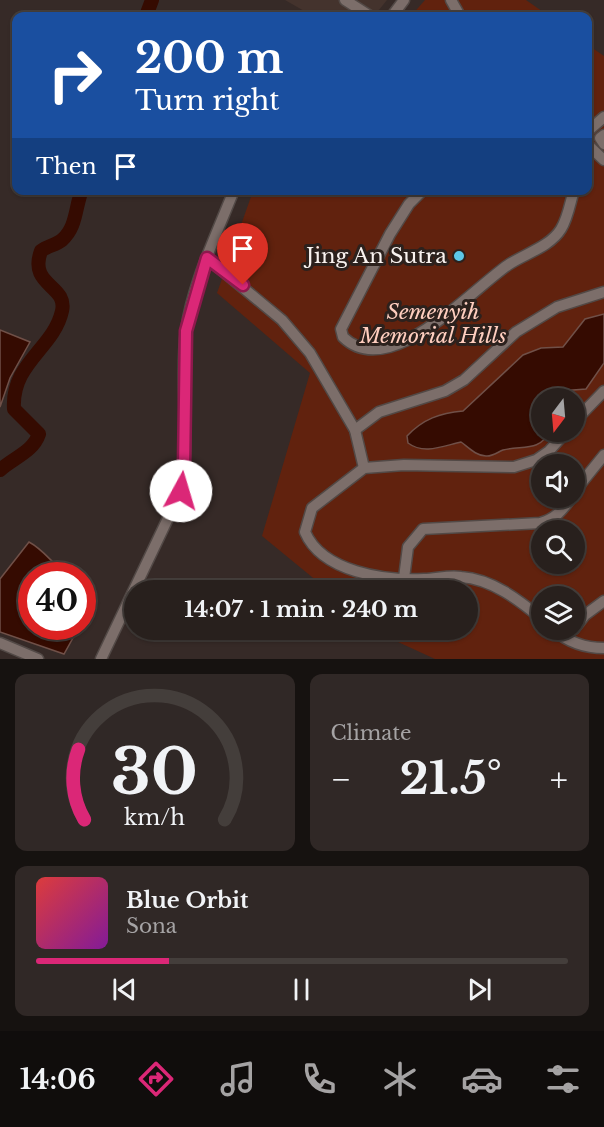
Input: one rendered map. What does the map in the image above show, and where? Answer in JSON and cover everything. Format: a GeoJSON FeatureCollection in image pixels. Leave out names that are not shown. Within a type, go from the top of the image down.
{"type":"FeatureCollection","features":[{"type":"Feature","properties":{"kind":"street"},"geometry":{"type":"LineString","coordinates":[[345,0],[364,12]]}},
{"type":"Feature","properties":{"kind":"street"},"geometry":{"type":"LineString","coordinates":[[592,128],[604,117]]}},
{"type":"Feature","properties":{"kind":"street"},"geometry":{"type":"LineString","coordinates":[[604,135],[600,138],[604,144]]}},
{"type":"Feature","properties":{"kind":"street"},"geometry":{"type":"LineString","coordinates":[[592,150],[604,160]]}},
{"type":"Feature","properties":{"kind":"street"},"geometry":{"type":"LineString","coordinates":[[101,659],[181,491],[184,467],[186,331],[207,258],[232,195]]}},
{"type":"Feature","properties":{"kind":"street"},"geometry":{"type":"LineString","coordinates":[[418,195],[409,204],[390,234],[341,329],[343,337],[359,349],[371,350],[408,341],[508,265],[550,241],[560,230],[572,195]]}},
{"type":"Feature","properties":{"kind":"street"},"geometry":{"type":"LineString","coordinates":[[207,258],[243,285],[292,331],[310,353],[356,430],[364,468]]}},
{"type":"Feature","properties":{"kind":"street"},"geometry":{"type":"LineString","coordinates":[[356,430],[379,412],[445,391],[464,380],[516,332],[557,307],[604,292]]}},
{"type":"Feature","properties":{"kind":"street"},"geometry":{"type":"LineString","coordinates":[[585,411],[604,391]]}},
{"type":"Feature","properties":{"kind":"street"},"geometry":{"type":"LineString","coordinates":[[531,612],[499,589],[478,580],[460,577],[404,578],[367,574],[338,564],[310,543],[305,532],[312,508],[364,468],[404,465],[514,467],[536,460],[557,442]]}},
{"type":"Feature","properties":{"kind":"street"},"geometry":{"type":"LineString","coordinates":[[585,478],[604,455]]}},
{"type":"Feature","properties":{"kind":"street"},"geometry":{"type":"LineString","coordinates":[[404,578],[408,547],[423,530],[540,523],[552,520],[564,508]]}},
{"type":"Feature","properties":{"kind":"street"},"geometry":{"type":"LineString","coordinates":[[585,615],[604,601]]}},
{"type":"Feature","properties":{"kind":"street"},"geometry":{"type":"LineString","coordinates":[[582,640],[593,648],[604,648]]}},
{"type":"Feature","properties":{"kind":"street"},"geometry":{"type":"LineString","coordinates":[[0,643],[38,659]]}},
{"type":"Feature","properties":{"kind":"shaded area"},"geometry":{"type":"Polygon","coordinates":[[[285,0],[387,0],[377,12],[306,12],[285,0]]]}},
{"type":"Feature","properties":{"kind":"shaded area"},"geometry":{"type":"Polygon","coordinates":[[[604,314],[604,363],[586,389],[531,388],[531,442],[541,443],[482,456],[461,442],[427,449],[414,447],[408,443],[407,436],[426,421],[439,415],[463,411],[523,355],[541,348],[563,347],[585,319],[604,314]]]}},
{"type":"Feature","properties":{"kind":"shaded area"},"geometry":{"type":"Polygon","coordinates":[[[0,330],[30,342],[10,378],[0,407],[0,330]]]}},
{"type":"Feature","properties":{"kind":"shaded area"},"geometry":{"type":"Polygon","coordinates":[[[29,542],[53,562],[18,562],[18,638],[0,632],[0,579],[29,542]]]}},
{"type":"Feature","properties":{"kind":"shaded area"},"geometry":{"type":"Polygon","coordinates":[[[23,640],[72,640],[64,654],[23,640]]]}},
{"type":"Feature","properties":{"kind":"green space"},"geometry":{"type":"Polygon","coordinates":[[[425,0],[526,0],[543,12],[414,12],[425,0]]]}},
{"type":"Feature","properties":{"kind":"green space","name":"Semenyih Memorial Hills"},"geometry":{"type":"Polygon","coordinates":[[[592,48],[604,56],[604,659],[435,659],[394,640],[478,640],[478,580],[316,580],[262,536],[310,373],[217,293],[252,195],[592,195],[592,48]]]}},
{"type":"Feature","properties":{"kind":"waterway"},"geometry":{"type":"LineString","coordinates":[[148,12],[152,0]]}},
{"type":"Feature","properties":{"kind":"waterway"},"geometry":{"type":"LineString","coordinates":[[0,470],[32,446],[39,434],[14,409],[15,393],[19,379],[58,324],[62,311],[59,296],[40,271],[38,263],[41,251],[60,242],[67,235],[73,223],[80,195]]}},
{"type":"Feature","properties":{"kind":"place","name":"Jing An Sutra"},"geometry":{"type":"Point","coordinates":[459,256]}},
{"type":"Feature","properties":{"kind":"route"},"geometry":{"type":"LineString","coordinates":[[181,491],[184,467],[186,331],[188,316],[207,258],[243,285]]}}]}
